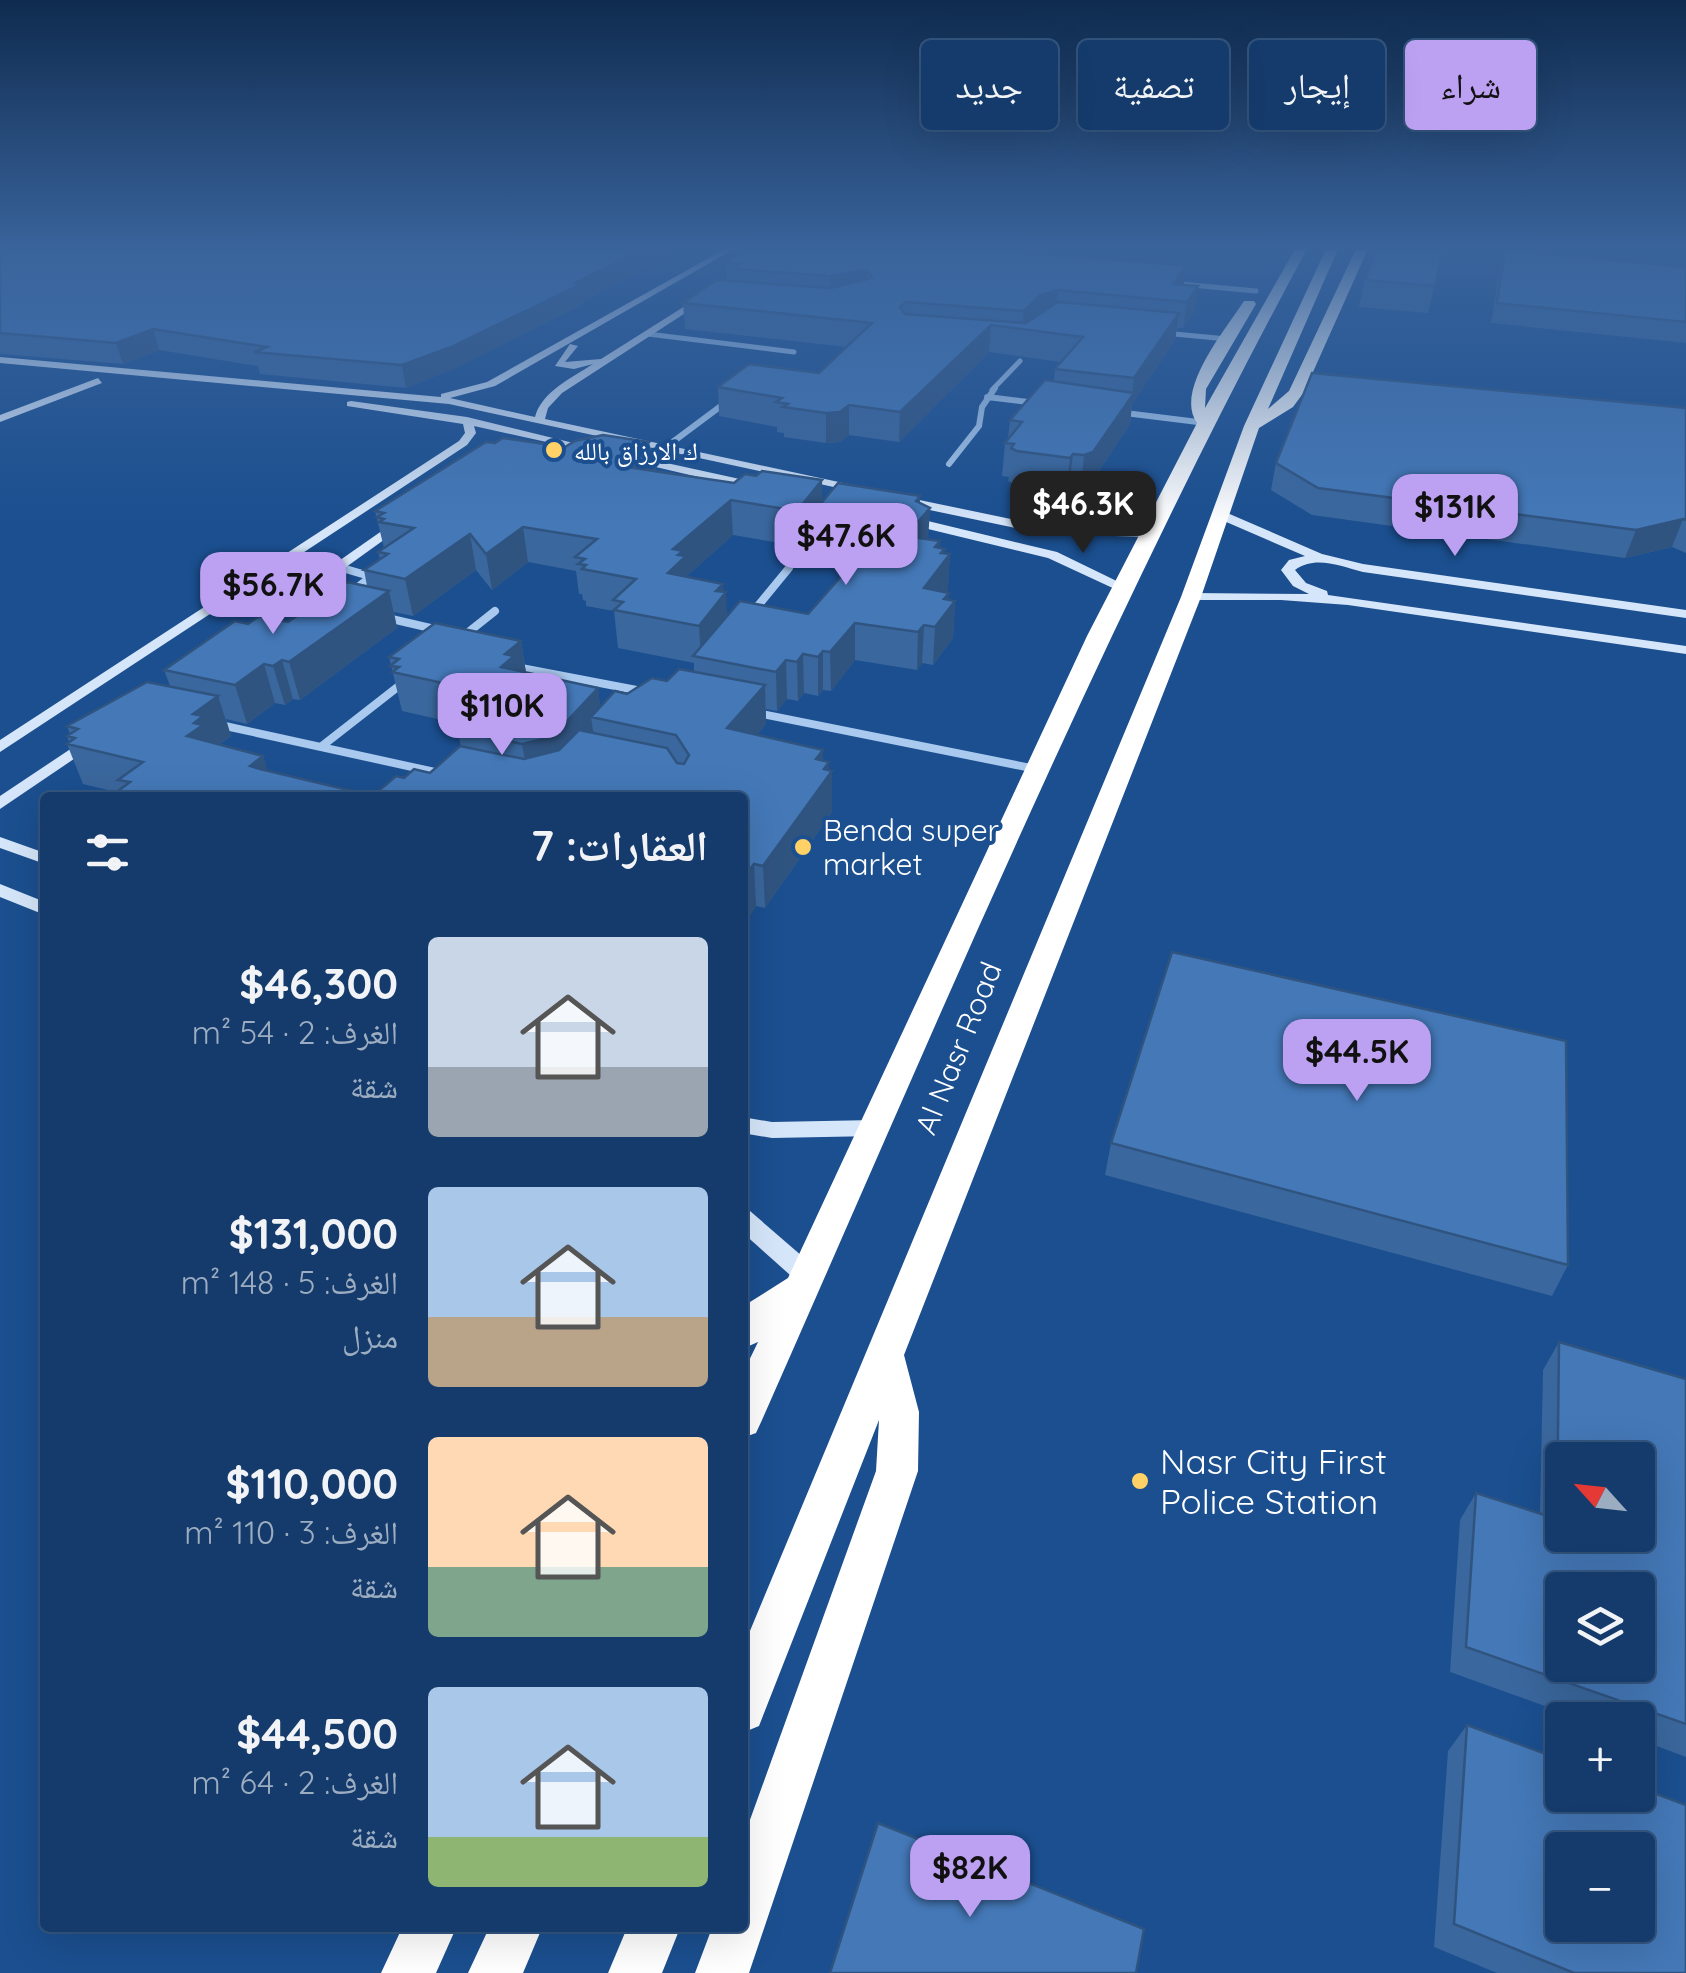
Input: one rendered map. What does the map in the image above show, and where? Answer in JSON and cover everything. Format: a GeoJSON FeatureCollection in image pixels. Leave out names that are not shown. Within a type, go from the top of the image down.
{"type":"FeatureCollection","features":[{"type":"Feature","properties":{"kind":"highway","name":"Al Nasr Road"},"geometry":{"type":"LineString","coordinates":[[748,1407],[1036,769],[1122,587],[1210,415],[1198,411],[1198,389],[1227,341]]}},
{"type":"Feature","properties":{"kind":"highway"},"geometry":{"type":"LineString","coordinates":[[1210,415],[1250,341]]}},
{"type":"Feature","properties":{"kind":"highway","name":"Al Nasr Road"},"geometry":{"type":"LineString","coordinates":[[748,1694],[1191,597],[1255,418],[1290,341]]}},
{"type":"Feature","properties":{"kind":"highway"},"geometry":{"type":"LineString","coordinates":[[1255,418],[1287,404],[1319,341]]}},
{"type":"Feature","properties":{"kind":"highway"},"geometry":{"type":"LineString","coordinates":[[748,1327],[804,1282]]}},
{"type":"Feature","properties":{"kind":"highway"},"geometry":{"type":"LineString","coordinates":[[748,1899],[897,1471],[902,1427],[897,1386],[885,1356]]}},
{"type":"Feature","properties":{"kind":"highway"},"geometry":{"type":"LineString","coordinates":[[408,1973],[428,1932]]}},
{"type":"Feature","properties":{"kind":"highway"},"geometry":{"type":"LineString","coordinates":[[496,1973],[514,1932]]}},
{"type":"Feature","properties":{"kind":"highway"},"geometry":{"type":"LineString","coordinates":[[636,1973],[652,1932]]}},
{"type":"Feature","properties":{"kind":"highway"},"geometry":{"type":"LineString","coordinates":[[722,1973],[737,1932]]}},
{"type":"Feature","properties":{"kind":"street"},"geometry":{"type":"LineString","coordinates":[[425,398],[482,388],[567,341]]}},
{"type":"Feature","properties":{"kind":"street"},"geometry":{"type":"LineString","coordinates":[[571,341],[572,349],[558,364],[574,366],[618,354]]}},
{"type":"Feature","properties":{"kind":"street"},"geometry":{"type":"LineString","coordinates":[[540,419],[552,396],[637,341]]}},
{"type":"Feature","properties":{"kind":"street"},"geometry":{"type":"LineString","coordinates":[[705,341],[794,352]]}},
{"type":"Feature","properties":{"kind":"street"},"geometry":{"type":"LineString","coordinates":[[0,360],[425,398],[540,419],[1062,532],[1150,533]]}},
{"type":"Feature","properties":{"kind":"street"},"geometry":{"type":"LineString","coordinates":[[949,464],[978,426],[987,397],[1020,361]]}},
{"type":"Feature","properties":{"kind":"street"},"geometry":{"type":"LineString","coordinates":[[0,372],[384,408],[467,420],[733,486],[771,490]]}},
{"type":"Feature","properties":{"kind":"street"},"geometry":{"type":"LineString","coordinates":[[0,419],[98,381]]}},
{"type":"Feature","properties":{"kind":"street"},"geometry":{"type":"LineString","coordinates":[[666,447],[738,393]]}},
{"type":"Feature","properties":{"kind":"street"},"geometry":{"type":"LineString","coordinates":[[987,397],[1042,404]]}},
{"type":"Feature","properties":{"kind":"street"},"geometry":{"type":"LineString","coordinates":[[1114,412],[1210,415]]}},
{"type":"Feature","properties":{"kind":"street"},"geometry":{"type":"LineString","coordinates":[[0,746],[463,444],[471,433],[467,420]]}},
{"type":"Feature","properties":{"kind":"street"},"geometry":{"type":"LineString","coordinates":[[514,450],[558,442]]}},
{"type":"Feature","properties":{"kind":"street"},"geometry":{"type":"LineString","coordinates":[[417,474],[446,474]]}},
{"type":"Feature","properties":{"kind":"street"},"geometry":{"type":"LineString","coordinates":[[1222,515],[1318,556],[1364,568],[1686,614]]}},
{"type":"Feature","properties":{"kind":"street"},"geometry":{"type":"LineString","coordinates":[[239,637],[261,628],[412,516]]}},
{"type":"Feature","properties":{"kind":"street"},"geometry":{"type":"LineString","coordinates":[[896,518],[1040,551],[1088,568],[1122,587]]}},
{"type":"Feature","properties":{"kind":"street"},"geometry":{"type":"LineString","coordinates":[[742,626],[827,520]]}},
{"type":"Feature","properties":{"kind":"street"},"geometry":{"type":"LineString","coordinates":[[1040,551],[1063,546],[1068,539],[1062,532]]}},
{"type":"Feature","properties":{"kind":"street"},"geometry":{"type":"LineString","coordinates":[[1318,556],[1294,563],[1288,570],[1291,578],[1302,586],[1348,601]]}},
{"type":"Feature","properties":{"kind":"street"},"geometry":{"type":"LineString","coordinates":[[339,567],[368,578],[348,594]]}},
{"type":"Feature","properties":{"kind":"street"},"geometry":{"type":"LineString","coordinates":[[1191,597],[1281,596],[1348,601],[1686,650]]}},
{"type":"Feature","properties":{"kind":"street"},"geometry":{"type":"LineString","coordinates":[[453,644],[495,611]]}},
{"type":"Feature","properties":{"kind":"street"},"geometry":{"type":"LineString","coordinates":[[370,614],[464,635]]}},
{"type":"Feature","properties":{"kind":"street"},"geometry":{"type":"LineString","coordinates":[[497,664],[665,695]]}},
{"type":"Feature","properties":{"kind":"street"},"geometry":{"type":"LineString","coordinates":[[322,746],[412,677]]}},
{"type":"Feature","properties":{"kind":"street"},"geometry":{"type":"LineString","coordinates":[[633,706],[646,691]]}},
{"type":"Feature","properties":{"kind":"street"},"geometry":{"type":"LineString","coordinates":[[738,709],[1036,769]]}},
{"type":"Feature","properties":{"kind":"street"},"geometry":{"type":"LineString","coordinates":[[209,722],[447,775]]}},
{"type":"Feature","properties":{"kind":"street"},"geometry":{"type":"LineString","coordinates":[[0,804],[108,728]]}},
{"type":"Feature","properties":{"kind":"street"},"geometry":{"type":"LineString","coordinates":[[0,782],[34,780]]}},
{"type":"Feature","properties":{"kind":"street"},"geometry":{"type":"LineString","coordinates":[[0,842],[40,858]]}},
{"type":"Feature","properties":{"kind":"street"},"geometry":{"type":"LineString","coordinates":[[0,890],[40,906]]}},
{"type":"Feature","properties":{"kind":"street"},"geometry":{"type":"LineString","coordinates":[[748,1126],[772,1130],[876,1128]]}},
{"type":"Feature","properties":{"kind":"street"},"geometry":{"type":"LineString","coordinates":[[748,1224],[804,1282]]}},
{"type":"Feature","properties":{"kind":"building"},"geometry":{"type":"Polygon","coordinates":[[[229,341],[463,341],[402,365],[254,352],[267,347],[229,341]]]}},
{"type":"Feature","properties":{"kind":"building"},"geometry":{"type":"Polygon","coordinates":[[[853,341],[974,341],[900,412],[849,405],[840,412],[826,413],[783,407],[788,404],[776,402],[782,398],[718,387],[749,364],[819,373],[853,341]]]}},
{"type":"Feature","properties":{"kind":"building"},"geometry":{"type":"Polygon","coordinates":[[[1079,341],[1160,341],[1134,378],[1055,369],[1079,341]]]}},
{"type":"Feature","properties":{"kind":"building"},"geometry":{"type":"Polygon","coordinates":[[[1312,373],[1686,408],[1686,520],[1636,530],[1318,488],[1276,463],[1312,373]]]}},
{"type":"Feature","properties":{"kind":"building"},"geometry":{"type":"Polygon","coordinates":[[[1045,380],[1134,393],[1093,452],[1073,454],[1070,458],[1017,451],[1011,448],[1014,444],[1005,443],[1022,422],[1010,420],[1045,380]]]}},
{"type":"Feature","properties":{"kind":"building"},"geometry":{"type":"Polygon","coordinates":[[[603,435],[649,442],[643,446],[654,452],[633,468],[734,483],[745,474],[756,476],[762,471],[822,480],[797,511],[731,500],[673,549],[686,556],[668,573],[723,584],[716,591],[726,592],[699,626],[614,610],[623,602],[613,600],[636,579],[582,569],[586,565],[578,564],[585,559],[575,557],[597,539],[523,527],[486,554],[470,534],[405,579],[364,570],[388,554],[378,552],[414,528],[379,522],[384,519],[377,517],[384,513],[375,511],[486,442],[495,443],[503,438],[565,447],[603,435]]]}},
{"type":"Feature","properties":{"kind":"building"},"geometry":{"type":"Polygon","coordinates":[[[838,483],[920,496],[916,501],[930,508],[906,536],[940,541],[935,547],[950,554],[924,588],[949,593],[944,599],[955,601],[935,627],[924,625],[918,632],[855,623],[830,652],[823,651],[818,657],[803,654],[797,662],[786,660],[776,672],[693,656],[740,601],[808,614],[853,563],[845,562],[850,557],[839,555],[868,524],[813,513],[838,483]]]}},
{"type":"Feature","properties":{"kind":"building"},"geometry":{"type":"Polygon","coordinates":[[[347,582],[389,591],[289,662],[264,664],[235,685],[164,670],[235,621],[248,624],[259,616],[288,622],[347,582]]]}},
{"type":"Feature","properties":{"kind":"building"},"geometry":{"type":"Polygon","coordinates":[[[435,623],[521,641],[505,654],[514,656],[501,667],[598,688],[552,737],[522,744],[474,734],[482,726],[458,721],[464,716],[455,714],[463,707],[451,704],[470,689],[392,672],[399,667],[390,666],[399,659],[389,657],[435,623]]]}},
{"type":"Feature","properties":{"kind":"building"},"geometry":{"type":"Polygon","coordinates":[[[679,669],[765,685],[727,728],[823,750],[816,759],[829,762],[824,769],[832,771],[763,866],[754,864],[748,872],[748,792],[378,792],[396,776],[404,778],[414,769],[430,773],[460,746],[524,759],[559,750],[579,730],[667,748],[677,763],[684,764],[689,755],[676,735],[591,717],[615,691],[627,694],[652,678],[667,681],[679,669]]]}},
{"type":"Feature","properties":{"kind":"building"},"geometry":{"type":"Polygon","coordinates":[[[147,682],[218,696],[193,714],[203,716],[194,723],[203,725],[187,736],[263,756],[250,766],[357,792],[118,791],[130,782],[118,780],[143,762],[67,744],[75,738],[67,736],[78,729],[67,726],[147,682]]]}},
{"type":"Feature","properties":{"kind":"building"},"geometry":{"type":"Polygon","coordinates":[[[1172,952],[1566,1041],[1568,1265],[1111,1143],[1172,952]]]}},
{"type":"Feature","properties":{"kind":"building"},"geometry":{"type":"Polygon","coordinates":[[[1559,1342],[1686,1379],[1686,1724],[1655,1713],[1655,1702],[1623,1702],[1566,1682],[1655,1682],[1655,1572],[1545,1572],[1545,1675],[1466,1647],[1476,1493],[1545,1515],[1545,1552],[1655,1552],[1655,1442],[1558,1442],[1559,1342]]]}},
{"type":"Feature","properties":{"kind":"building"},"geometry":{"type":"Polygon","coordinates":[[[1467,1725],[1545,1754],[1545,1812],[1655,1812],[1655,1793],[1686,1805],[1686,1973],[1574,1973],[1454,1924],[1467,1725]]]}},
{"type":"Feature","properties":{"kind":"building"},"geometry":{"type":"Polygon","coordinates":[[[878,1823],[1144,1929],[1136,1973],[830,1973],[878,1823]]]}},
{"type":"Feature","properties":{"kind":"place","name":"ك الارزاق بالله"},"geometry":{"type":"Point","coordinates":[554,450]}},
{"type":"Feature","properties":{"kind":"place","name":"Benda super market"},"geometry":{"type":"Point","coordinates":[803,847]}},
{"type":"Feature","properties":{"kind":"place","name":"Nasr City First Police Station"},"geometry":{"type":"Point","coordinates":[1140,1481]}}]}
